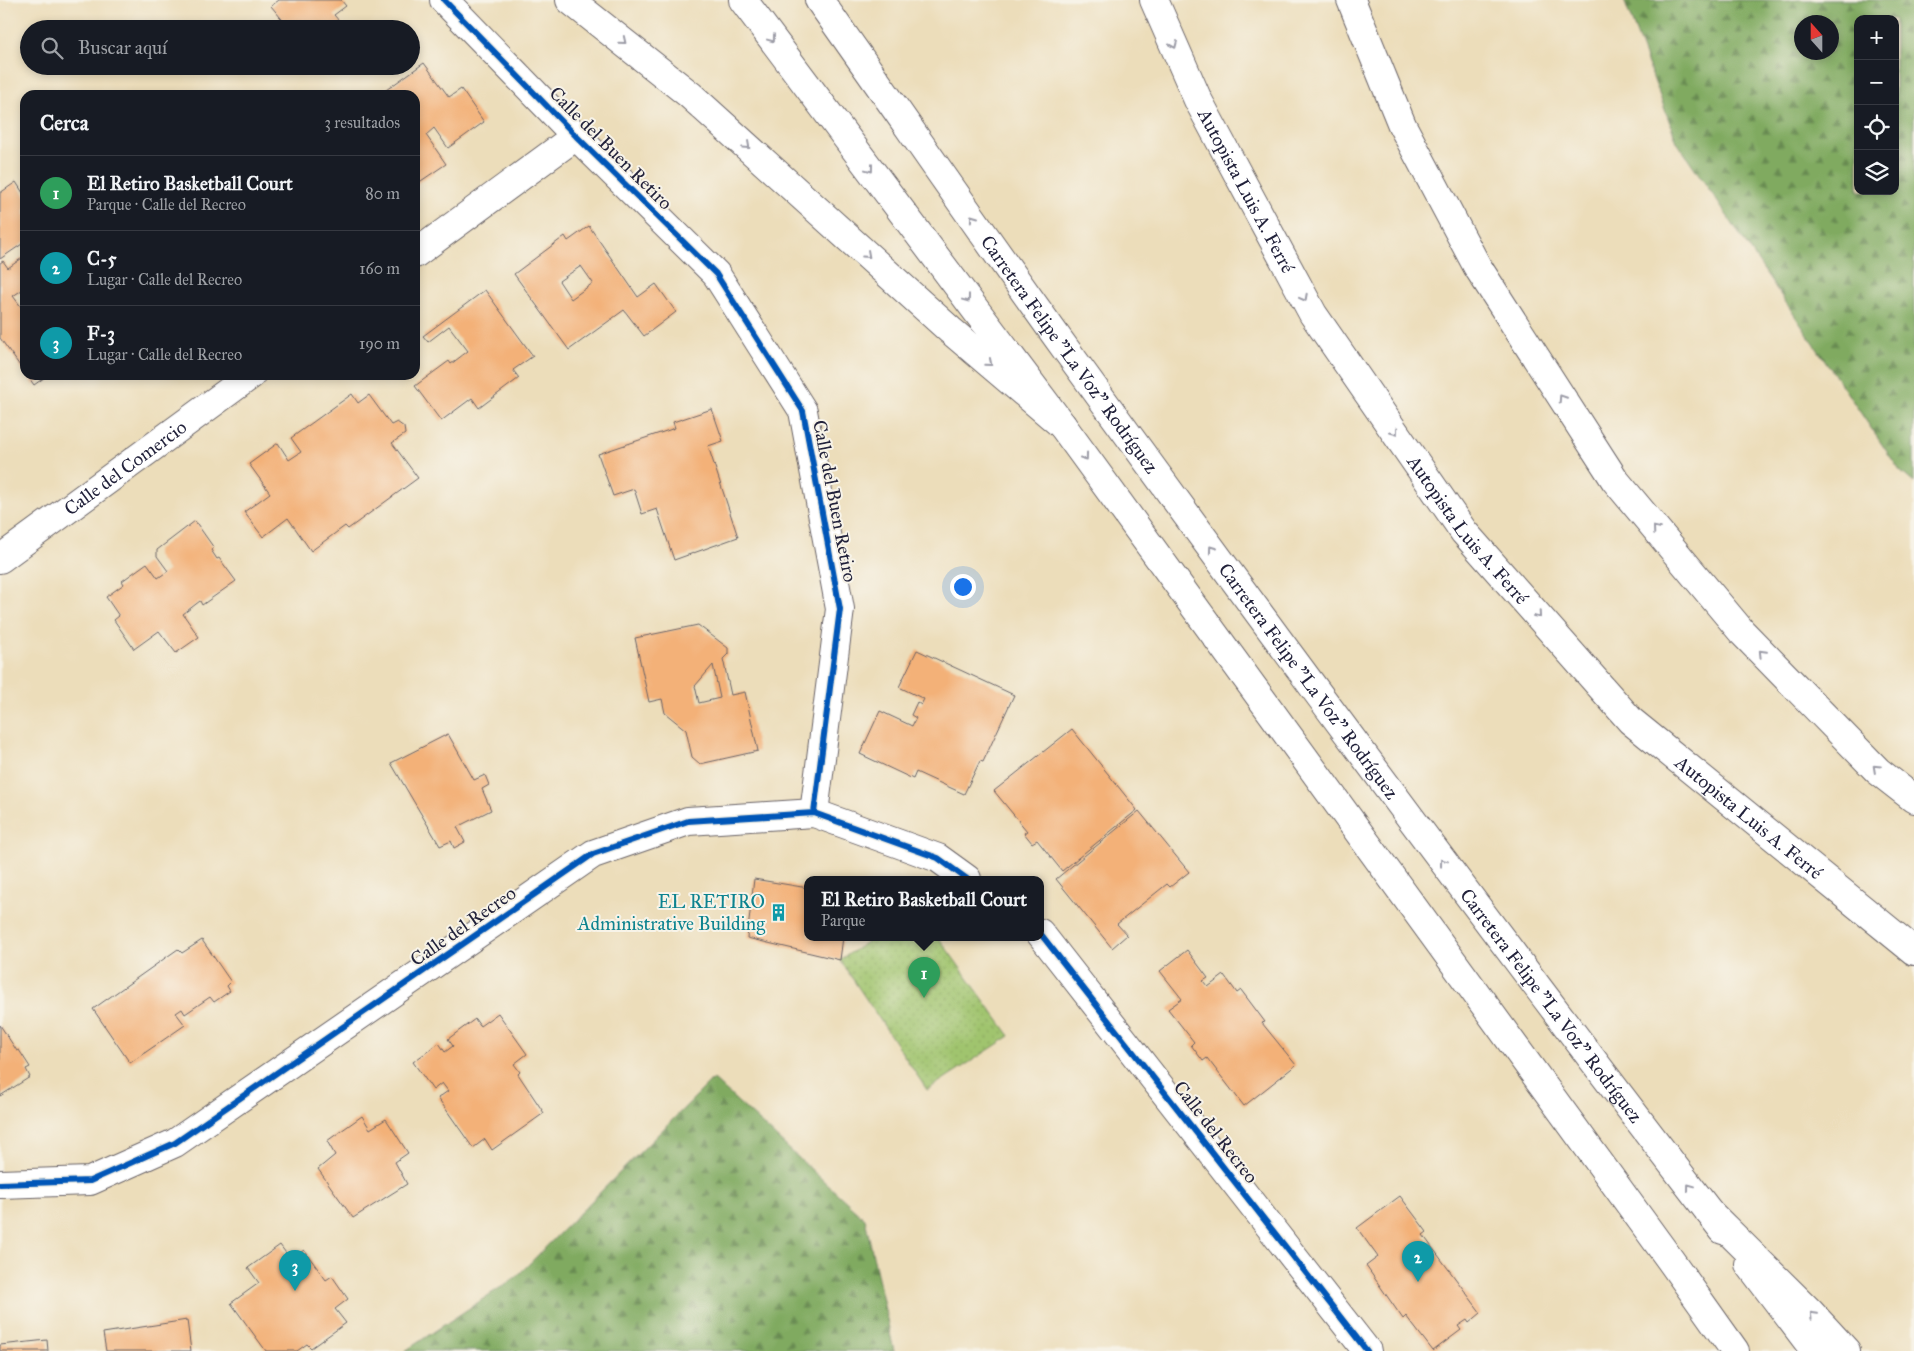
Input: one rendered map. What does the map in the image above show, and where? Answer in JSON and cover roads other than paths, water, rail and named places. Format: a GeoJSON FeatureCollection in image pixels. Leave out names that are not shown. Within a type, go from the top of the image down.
{"type":"FeatureCollection","features":[{"type":"Feature","properties":{"kind":"main road","name":"Calle del Buen Retiro"},"geometry":{"type":"LineString","coordinates":[[444,0],[576,136],[716,274],[803,411],[840,609],[814,813]]}},
{"type":"Feature","properties":{"kind":"main road"},"geometry":{"type":"LineString","coordinates":[[743,0],[1062,425],[1665,1252],[1735,1351]]}},
{"type":"Feature","properties":{"kind":"main road","name":"Carretera Felipe \"La Voz\" Rodríguez"},"geometry":{"type":"LineString","coordinates":[[819,0],[1089,381],[1442,861],[1815,1351]]}},
{"type":"Feature","properties":{"kind":"main road","name":"Autopista Luis A. Ferré"},"geometry":{"type":"LineString","coordinates":[[1154,0],[1198,100],[1313,314],[1464,532],[1631,721],[1914,951]]}},
{"type":"Feature","properties":{"kind":"main road"},"geometry":{"type":"LineString","coordinates":[[1351,0],[1402,125],[1477,266],[1615,480],[1742,632],[1878,771],[1914,799]]}},
{"type":"Feature","properties":{"kind":"main road"},"geometry":{"type":"LineString","coordinates":[[577,5],[690,95],[950,330],[1062,425]]}},
{"type":"Feature","properties":{"kind":"main road"},"geometry":{"type":"LineString","coordinates":[[420,250],[576,136]]}},
{"type":"Feature","properties":{"kind":"main road","name":"Calle del Comercio"},"geometry":{"type":"LineString","coordinates":[[0,560],[244,380]]}},
{"type":"Feature","properties":{"kind":"main road","name":"Calle del Recreo"},"geometry":{"type":"LineString","coordinates":[[0,1184],[90,1181],[174,1144],[593,854],[688,821],[814,813],[938,858],[963,876]]}},
{"type":"Feature","properties":{"kind":"main road","name":"Calle del Recreo"},"geometry":{"type":"LineString","coordinates":[[1044,938],[1367,1351]]}},
{"type":"Feature","properties":{"kind":"main road"},"geometry":{"type":"LineString","coordinates":[[1709,1212],[1810,1312],[1846,1351]]}},
{"type":"Feature","properties":{"kind":"place","name":"EL RETIRO Administrative Building"},"geometry":{"type":"Point","coordinates":[779,912]}},
{"type":"Feature","properties":{"kind":"place","name":"El Retiro Basketball Court"},"geometry":{"type":"Point","coordinates":[924,998]}},
{"type":"Feature","properties":{"kind":"place","name":"C-5"},"geometry":{"type":"Point","coordinates":[1418,1282]}},
{"type":"Feature","properties":{"kind":"place","name":"F-3"},"geometry":{"type":"Point","coordinates":[295,1291]}}]}
